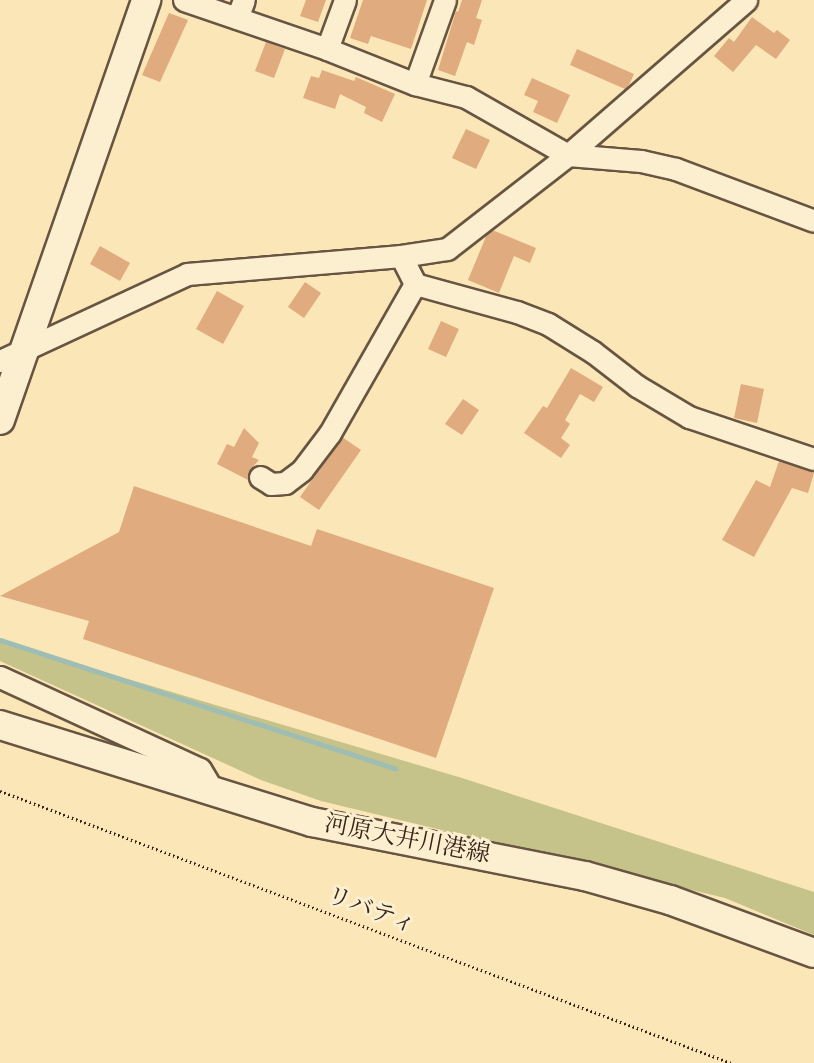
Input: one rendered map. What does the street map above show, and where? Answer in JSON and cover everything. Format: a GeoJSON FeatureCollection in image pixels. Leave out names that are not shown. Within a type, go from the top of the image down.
{"type":"FeatureCollection","features":[{"type":"Feature","properties":{"kind":"main road"},"geometry":{"type":"LineString","coordinates":[[0,420],[13,355],[146,0]]}},
{"type":"Feature","properties":{"kind":"main road","name":"河原大井川港線"},"geometry":{"type":"LineString","coordinates":[[0,725],[312,822],[585,876],[670,900],[814,953]]}},
{"type":"Feature","properties":{"kind":"street"},"geometry":{"type":"LineString","coordinates":[[184,0],[240,9],[327,50],[415,84],[466,97],[568,155],[641,161],[676,169],[814,221]]}},
{"type":"Feature","properties":{"kind":"street"},"geometry":{"type":"LineString","coordinates":[[327,50],[345,0]]}},
{"type":"Feature","properties":{"kind":"street"},"geometry":{"type":"LineString","coordinates":[[415,84],[445,0]]}},
{"type":"Feature","properties":{"kind":"street"},"geometry":{"type":"LineString","coordinates":[[13,355],[187,274],[401,256],[447,249],[568,155],[746,0]]}},
{"type":"Feature","properties":{"kind":"street"},"geometry":{"type":"LineString","coordinates":[[401,256],[415,284],[517,312],[548,324],[593,352],[638,386],[689,417],[814,459]]}},
{"type":"Feature","properties":{"kind":"street"},"geometry":{"type":"LineString","coordinates":[[260,477],[271,484],[285,483],[302,470],[330,433],[415,284]]}},
{"type":"Feature","properties":{"kind":"street"},"geometry":{"type":"LineString","coordinates":[[0,677],[94,723],[200,769],[213,792]]}},
{"type":"Feature","properties":{"kind":"path","name":"リバティ"},"geometry":{"type":"LineString","coordinates":[[0,791],[731,1063]]}},
{"type":"Feature","properties":{"kind":"shaded area"},"geometry":{"type":"Polygon","coordinates":[[[0,641],[462,778],[814,892],[814,935],[725,898],[321,801],[261,780],[0,661],[0,641]]]}},
{"type":"Feature","properties":{"kind":"building"},"geometry":{"type":"Polygon","coordinates":[[[306,0],[326,0],[318,22],[300,16],[306,0]]]}},
{"type":"Feature","properties":{"kind":"building"},"geometry":{"type":"Polygon","coordinates":[[[363,0],[427,0],[411,49],[371,36],[368,44],[350,38],[363,0]]]}},
{"type":"Feature","properties":{"kind":"building"},"geometry":{"type":"Polygon","coordinates":[[[462,0],[482,0],[476,18],[482,20],[474,45],[467,42],[455,76],[438,70],[456,11],[458,12],[462,0]]]}},
{"type":"Feature","properties":{"kind":"building"},"geometry":{"type":"Polygon","coordinates":[[[169,13],[188,20],[160,82],[142,75],[169,13]]]}},
{"type":"Feature","properties":{"kind":"building"},"geometry":{"type":"Polygon","coordinates":[[[752,17],[774,33],[777,30],[790,40],[776,59],[756,45],[733,72],[714,56],[729,38],[734,42],[752,17]]]}},
{"type":"Feature","properties":{"kind":"building"},"geometry":{"type":"Polygon","coordinates":[[[266,42],[285,49],[274,78],[255,71],[266,42]]]}},
{"type":"Feature","properties":{"kind":"building"},"geometry":{"type":"Polygon","coordinates":[[[577,49],[634,74],[629,85],[625,89],[570,65],[577,49]]]}},
{"type":"Feature","properties":{"kind":"building"},"geometry":{"type":"Polygon","coordinates":[[[322,70],[354,81],[356,77],[395,94],[382,122],[364,113],[366,107],[340,94],[335,109],[303,98],[311,76],[319,78],[322,70]]]}},
{"type":"Feature","properties":{"kind":"building"},"geometry":{"type":"Polygon","coordinates":[[[532,78],[570,95],[557,123],[533,112],[538,101],[524,95],[532,78]]]}},
{"type":"Feature","properties":{"kind":"building"},"geometry":{"type":"Polygon","coordinates":[[[466,129],[490,140],[476,169],[452,158],[466,129]]]}},
{"type":"Feature","properties":{"kind":"building"},"geometry":{"type":"Polygon","coordinates":[[[492,230],[536,248],[530,263],[514,256],[499,293],[468,280],[487,234],[492,230]]]}},
{"type":"Feature","properties":{"kind":"building"},"geometry":{"type":"Polygon","coordinates":[[[100,246],[130,263],[120,281],[90,264],[100,246]]]}},
{"type":"Feature","properties":{"kind":"building"},"geometry":{"type":"Polygon","coordinates":[[[305,282],[321,293],[304,318],[288,307],[305,282]]]}},
{"type":"Feature","properties":{"kind":"building"},"geometry":{"type":"Polygon","coordinates":[[[217,291],[244,306],[223,344],[196,329],[217,291]]]}},
{"type":"Feature","properties":{"kind":"building"},"geometry":{"type":"Polygon","coordinates":[[[441,321],[459,329],[446,357],[428,349],[441,321]]]}},
{"type":"Feature","properties":{"kind":"building"},"geometry":{"type":"Polygon","coordinates":[[[571,368],[603,387],[594,402],[580,394],[565,420],[570,424],[561,438],[570,445],[561,458],[524,433],[543,406],[547,408],[571,368]]]}},
{"type":"Feature","properties":{"kind":"building"},"geometry":{"type":"Polygon","coordinates":[[[741,384],[764,389],[757,423],[734,418],[741,384]]]}},
{"type":"Feature","properties":{"kind":"building"},"geometry":{"type":"Polygon","coordinates":[[[463,399],[479,410],[462,435],[445,424],[463,399]]]}},
{"type":"Feature","properties":{"kind":"building"},"geometry":{"type":"Polygon","coordinates":[[[244,428],[259,443],[252,457],[259,460],[249,471],[248,480],[217,464],[227,444],[234,447],[244,428]]]}},
{"type":"Feature","properties":{"kind":"building"},"geometry":{"type":"Polygon","coordinates":[[[342,437],[361,450],[319,510],[300,497],[342,437]]]}},
{"type":"Feature","properties":{"kind":"building"},"geometry":{"type":"Polygon","coordinates":[[[779,461],[814,473],[808,493],[792,488],[754,557],[722,540],[756,480],[770,487],[779,461]]]}},
{"type":"Feature","properties":{"kind":"building"},"geometry":{"type":"Polygon","coordinates":[[[134,486],[311,546],[317,529],[494,588],[436,758],[83,639],[89,621],[0,596],[119,532],[134,486]]]}},
{"type":"Feature","properties":{"kind":"waterway"},"geometry":{"type":"LineString","coordinates":[[0,640],[396,769]]}}]}
